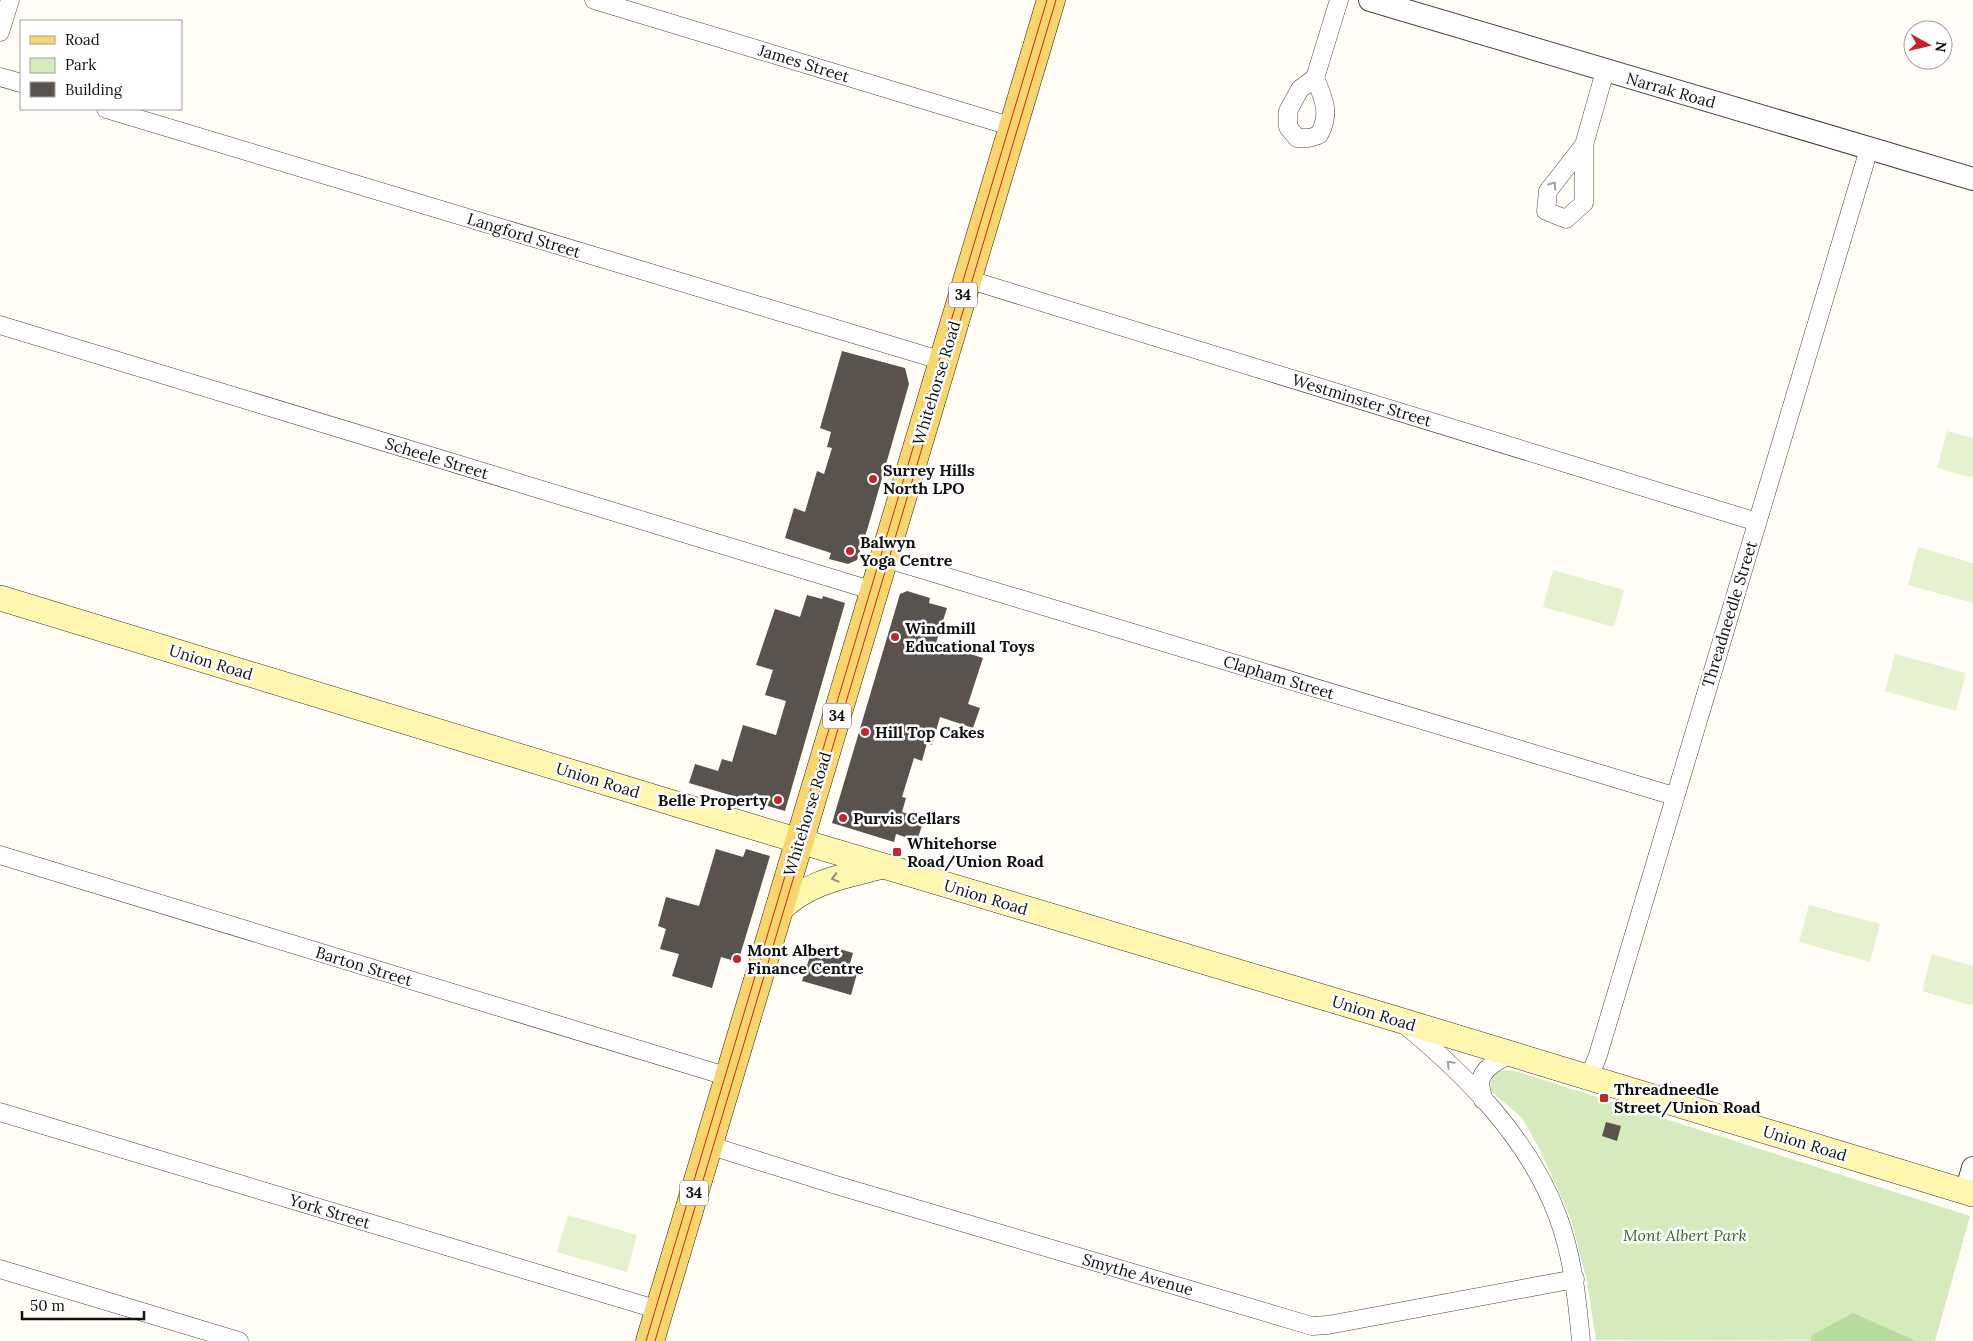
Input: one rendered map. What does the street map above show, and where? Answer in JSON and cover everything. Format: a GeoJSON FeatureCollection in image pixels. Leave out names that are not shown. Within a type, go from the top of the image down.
{"type":"FeatureCollection","features":[{"type":"Feature","properties":{"kind":"main road","name":"Whitehorse Road"},"geometry":{"type":"LineString","coordinates":[[650,1341],[1051,0]]}},
{"type":"Feature","properties":{"kind":"main road","name":"Union Road"},"geometry":{"type":"LineString","coordinates":[[0,598],[1969,1193]]}},
{"type":"Feature","properties":{"kind":"main road"},"geometry":{"type":"LineString","coordinates":[[778,912],[812,886],[883,866]]}},
{"type":"Feature","properties":{"kind":"street"},"geometry":{"type":"LineString","coordinates":[[0,32],[10,0]]}},
{"type":"Feature","properties":{"kind":"street","name":"James Street"},"geometry":{"type":"LineString","coordinates":[[594,0],[1013,127]]}},
{"type":"Feature","properties":{"kind":"street"},"geometry":{"type":"LineString","coordinates":[[1315,78],[1339,0]]}},
{"type":"Feature","properties":{"kind":"street","name":"Narrak Road"},"geometry":{"type":"LineString","coordinates":[[1370,0],[1973,179]]}},
{"type":"Feature","properties":{"kind":"street"},"geometry":{"type":"LineString","coordinates":[[1584,145],[1605,71]]}},
{"type":"Feature","properties":{"kind":"street"},"geometry":{"type":"LineString","coordinates":[[0,77],[20,83]]}},
{"type":"Feature","properties":{"kind":"street","name":"Langford Street"},"geometry":{"type":"LineString","coordinates":[[109,110],[943,361]]}},
{"type":"Feature","properties":{"kind":"street","name":"Threadneedle Street"},"geometry":{"type":"LineString","coordinates":[[1589,1078],[1598,1055],[1869,149]]}},
{"type":"Feature","properties":{"kind":"street","name":"Westminster Street"},"geometry":{"type":"LineString","coordinates":[[967,280],[1757,522]]}},
{"type":"Feature","properties":{"kind":"street","name":"Scheele Street"},"geometry":{"type":"LineString","coordinates":[[0,325],[874,591]]}},
{"type":"Feature","properties":{"kind":"street","name":"Clapham Street"},"geometry":{"type":"LineString","coordinates":[[884,558],[1674,796]]}},
{"type":"Feature","properties":{"kind":"street","name":"Barton Street"},"geometry":{"type":"LineString","coordinates":[[0,855],[729,1077]]}},
{"type":"Feature","properties":{"kind":"street"},"geometry":{"type":"LineString","coordinates":[[1396,1019],[1444,1058],[1484,1100],[1531,1161],[1558,1217],[1575,1279],[1581,1341]]}},
{"type":"Feature","properties":{"kind":"street"},"geometry":{"type":"LineString","coordinates":[[1484,1100],[1480,1083],[1486,1071],[1498,1060],[1512,1055]]}},
{"type":"Feature","properties":{"kind":"street","name":"York Street"},"geometry":{"type":"LineString","coordinates":[[0,1112],[659,1310]]}},
{"type":"Feature","properties":{"kind":"street","name":"Smythe Avenue"},"geometry":{"type":"LineString","coordinates":[[708,1145],[836,1185],[1312,1326],[1328,1325],[1575,1279]]}},
{"type":"Feature","properties":{"kind":"street"},"geometry":{"type":"LineString","coordinates":[[1969,1193],[1973,1168]]}},
{"type":"Feature","properties":{"kind":"street"},"geometry":{"type":"LineString","coordinates":[[0,1269],[238,1341]]}},
{"type":"Feature","properties":{"kind":"green space"},"geometry":{"type":"Polygon","coordinates":[[[1947,431],[1973,438],[1973,478],[1937,468],[1947,431]]]}},
{"type":"Feature","properties":{"kind":"green space"},"geometry":{"type":"Polygon","coordinates":[[[1918,547],[1973,563],[1973,603],[1908,585],[1918,547]]]}},
{"type":"Feature","properties":{"kind":"green space"},"geometry":{"type":"Polygon","coordinates":[[[1553,570],[1624,590],[1614,627],[1543,607],[1553,570]]]}},
{"type":"Feature","properties":{"kind":"green space"},"geometry":{"type":"Polygon","coordinates":[[[1895,654],[1966,673],[1956,711],[1885,691],[1895,654]]]}},
{"type":"Feature","properties":{"kind":"green space"},"geometry":{"type":"Polygon","coordinates":[[[1809,905],[1880,924],[1870,962],[1799,942],[1809,905]]]}},
{"type":"Feature","properties":{"kind":"green space"},"geometry":{"type":"Polygon","coordinates":[[[1932,954],[1973,966],[1973,1006],[1922,991],[1932,954]]]}},
{"type":"Feature","properties":{"kind":"green space","name":"Mont Albert Park"},"geometry":{"type":"Polygon","coordinates":[[[1494,1069],[1515,1071],[1970,1216],[1935,1341],[1596,1340],[1587,1281],[1571,1219],[1541,1152],[1522,1118],[1490,1090],[1494,1069]]]}},
{"type":"Feature","properties":{"kind":"green space"},"geometry":{"type":"Polygon","coordinates":[[[568,1215],[637,1235],[627,1272],[557,1252],[568,1215]]]}},
{"type":"Feature","properties":{"kind":"green space"},"geometry":{"type":"Polygon","coordinates":[[[1853,1313],[1916,1341],[1811,1341],[1812,1335],[1853,1313]]]}},
{"type":"Feature","properties":{"kind":"building"},"geometry":{"type":"Polygon","coordinates":[[[842,351],[905,368],[909,384],[857,560],[848,564],[829,559],[831,553],[785,538],[794,508],[805,512],[817,471],[824,474],[832,448],[827,447],[831,432],[820,428],[842,351]]]}},
{"type":"Feature","properties":{"kind":"building"},"geometry":{"type":"Polygon","coordinates":[[[907,591],[930,598],[929,603],[947,608],[936,643],[983,658],[968,704],[980,708],[973,728],[940,717],[932,745],[927,743],[922,761],[914,758],[902,797],[906,798],[902,812],[924,819],[917,841],[896,834],[894,842],[832,823],[900,594],[907,591]]]}},
{"type":"Feature","properties":{"kind":"building"},"geometry":{"type":"Polygon","coordinates":[[[807,595],[822,599],[823,596],[845,603],[785,811],[689,783],[695,764],[718,771],[722,759],[732,762],[743,725],[776,735],[786,701],[765,695],[773,670],[756,665],[775,609],[800,617],[807,595]]]}},
{"type":"Feature","properties":{"kind":"building"},"geometry":{"type":"Polygon","coordinates":[[[716,849],[743,857],[746,849],[770,856],[738,962],[721,957],[712,988],[672,976],[679,954],[660,949],[666,929],[658,926],[666,897],[699,906],[716,849]]]}},
{"type":"Feature","properties":{"kind":"building"},"geometry":{"type":"Polygon","coordinates":[[[826,945],[853,953],[849,967],[858,970],[851,995],[802,981],[810,956],[822,959],[826,945]]]}},
{"type":"Feature","properties":{"kind":"building"},"geometry":{"type":"Polygon","coordinates":[[[1606,1122],[1621,1126],[1617,1141],[1602,1136],[1606,1122]]]}},
{"type":"Feature","properties":{"kind":"tram line"},"geometry":{"type":"LineString","coordinates":[[646,1341],[1047,0]]}},
{"type":"Feature","properties":{"kind":"tram line"},"geometry":{"type":"LineString","coordinates":[[655,1341],[1056,0]]}},
{"type":"Feature","properties":{"kind":"place","name":"Surrey Hills North LPO"},"geometry":{"type":"Point","coordinates":[873,479]}},
{"type":"Feature","properties":{"kind":"place","name":"Balwyn Yoga Centre"},"geometry":{"type":"Point","coordinates":[850,551]}},
{"type":"Feature","properties":{"kind":"place","name":"Windmill Educational Toys"},"geometry":{"type":"Point","coordinates":[895,637]}},
{"type":"Feature","properties":{"kind":"place","name":"Hill Top Cakes"},"geometry":{"type":"Point","coordinates":[865,732]}},
{"type":"Feature","properties":{"kind":"place","name":"Belle Property"},"geometry":{"type":"Point","coordinates":[778,800]}},
{"type":"Feature","properties":{"kind":"place","name":"Purvis Cellars"},"geometry":{"type":"Point","coordinates":[843,818]}},
{"type":"Feature","properties":{"kind":"place","name":"Whitehorse Road/Union Road"},"geometry":{"type":"Point","coordinates":[897,852]}},
{"type":"Feature","properties":{"kind":"place","name":"Mont Albert Finance Centre"},"geometry":{"type":"Point","coordinates":[737,959]}},
{"type":"Feature","properties":{"kind":"place","name":"Threadneedle Street/Union Road"},"geometry":{"type":"Point","coordinates":[1604,1098]}}]}
